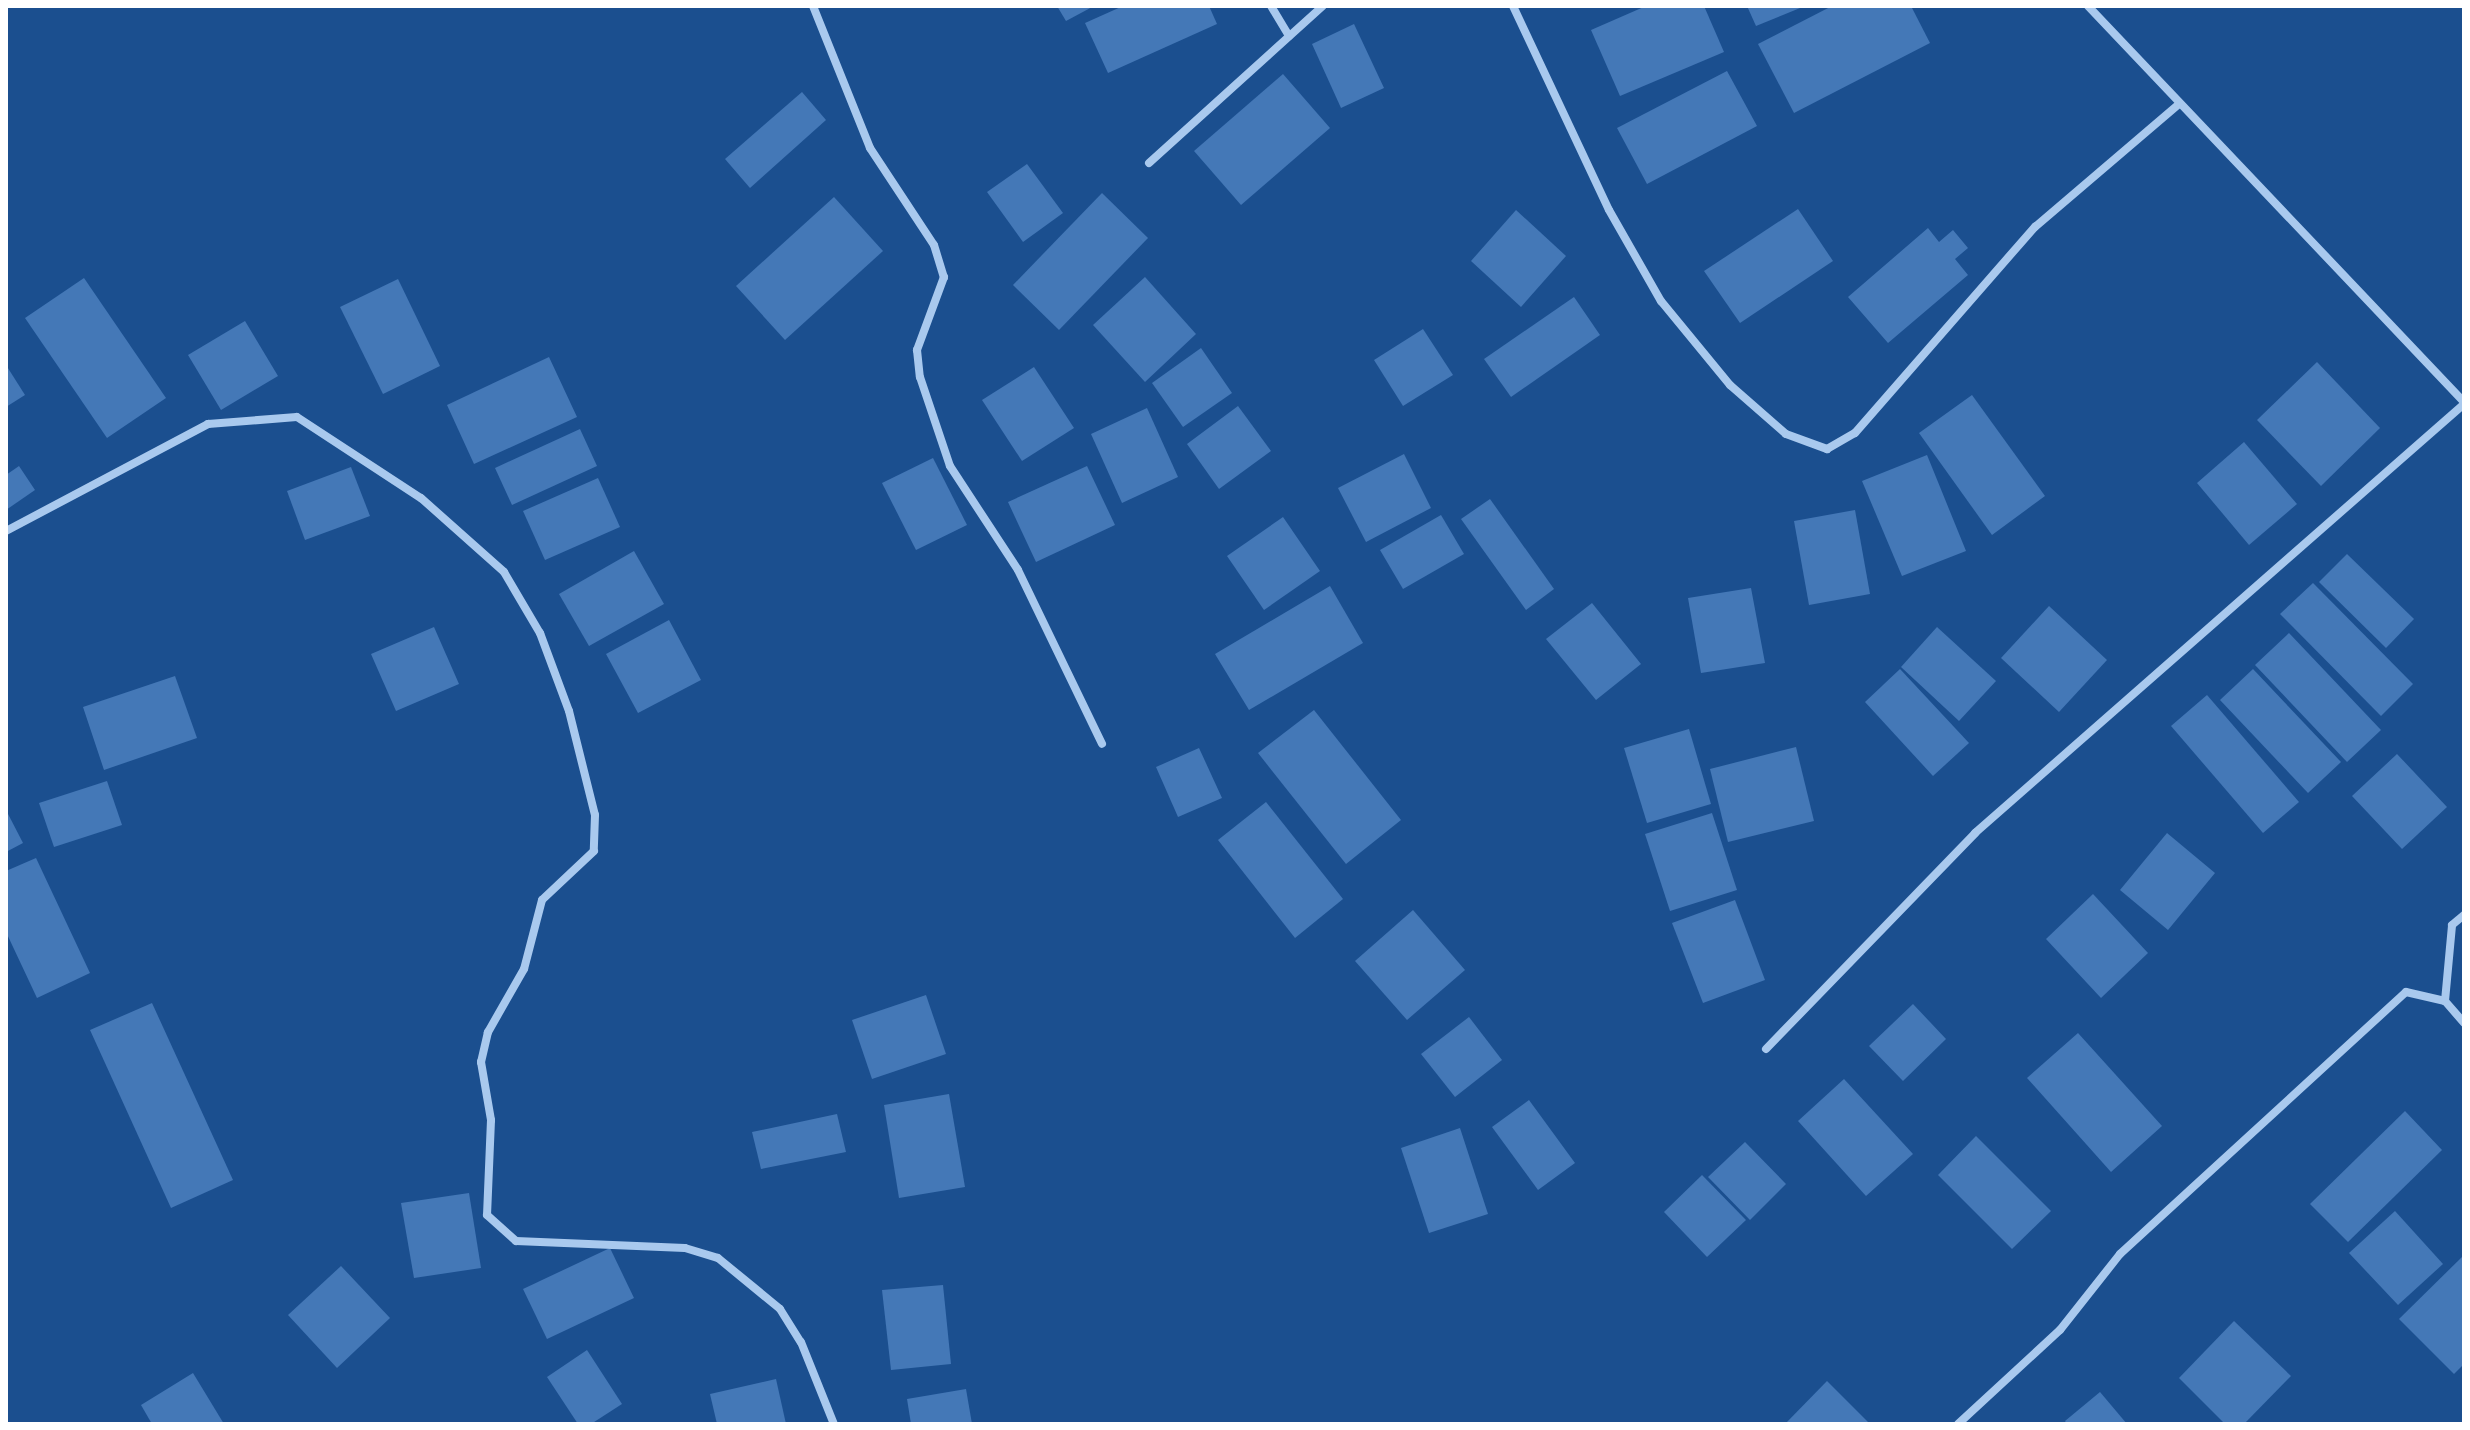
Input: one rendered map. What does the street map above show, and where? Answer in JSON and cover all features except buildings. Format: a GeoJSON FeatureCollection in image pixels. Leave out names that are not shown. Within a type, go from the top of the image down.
{"type":"FeatureCollection","features":[{"type":"Feature","properties":{"kind":"street"},"geometry":{"type":"LineString","coordinates":[[813,6],[870,148],[934,245],[944,277],[917,350],[920,377],[950,466],[1018,570],[1102,744]]}},
{"type":"Feature","properties":{"kind":"street"},"geometry":{"type":"LineString","coordinates":[[1271,6],[1289,36]]}},
{"type":"Feature","properties":{"kind":"street"},"geometry":{"type":"LineString","coordinates":[[1149,163],[1323,6]]}},
{"type":"Feature","properties":{"kind":"street"},"geometry":{"type":"LineString","coordinates":[[1513,6],[1609,210],[1661,301],[1730,385],[1786,434],[1827,449],[1855,433],[2035,227],[2179,104]]}},
{"type":"Feature","properties":{"kind":"street"},"geometry":{"type":"LineString","coordinates":[[1766,1049],[1975,833],[2464,403],[2088,6]]}},
{"type":"Feature","properties":{"kind":"street"},"geometry":{"type":"LineString","coordinates":[[6,531],[208,424],[297,417],[421,498],[504,572],[540,633],[569,711],[595,815],[594,851],[542,900],[524,969],[488,1032],[481,1062],[491,1120],[487,1215],[516,1241],[685,1248],[718,1258],[780,1309],[801,1342],[834,1424]]}},
{"type":"Feature","properties":{"kind":"street"},"geometry":{"type":"LineString","coordinates":[[2445,1001],[2452,925],[2464,915]]}},
{"type":"Feature","properties":{"kind":"street"},"geometry":{"type":"LineString","coordinates":[[1958,1424],[2060,1330],[2120,1254],[2406,992],[2445,1001],[2464,1023]]}}]}
